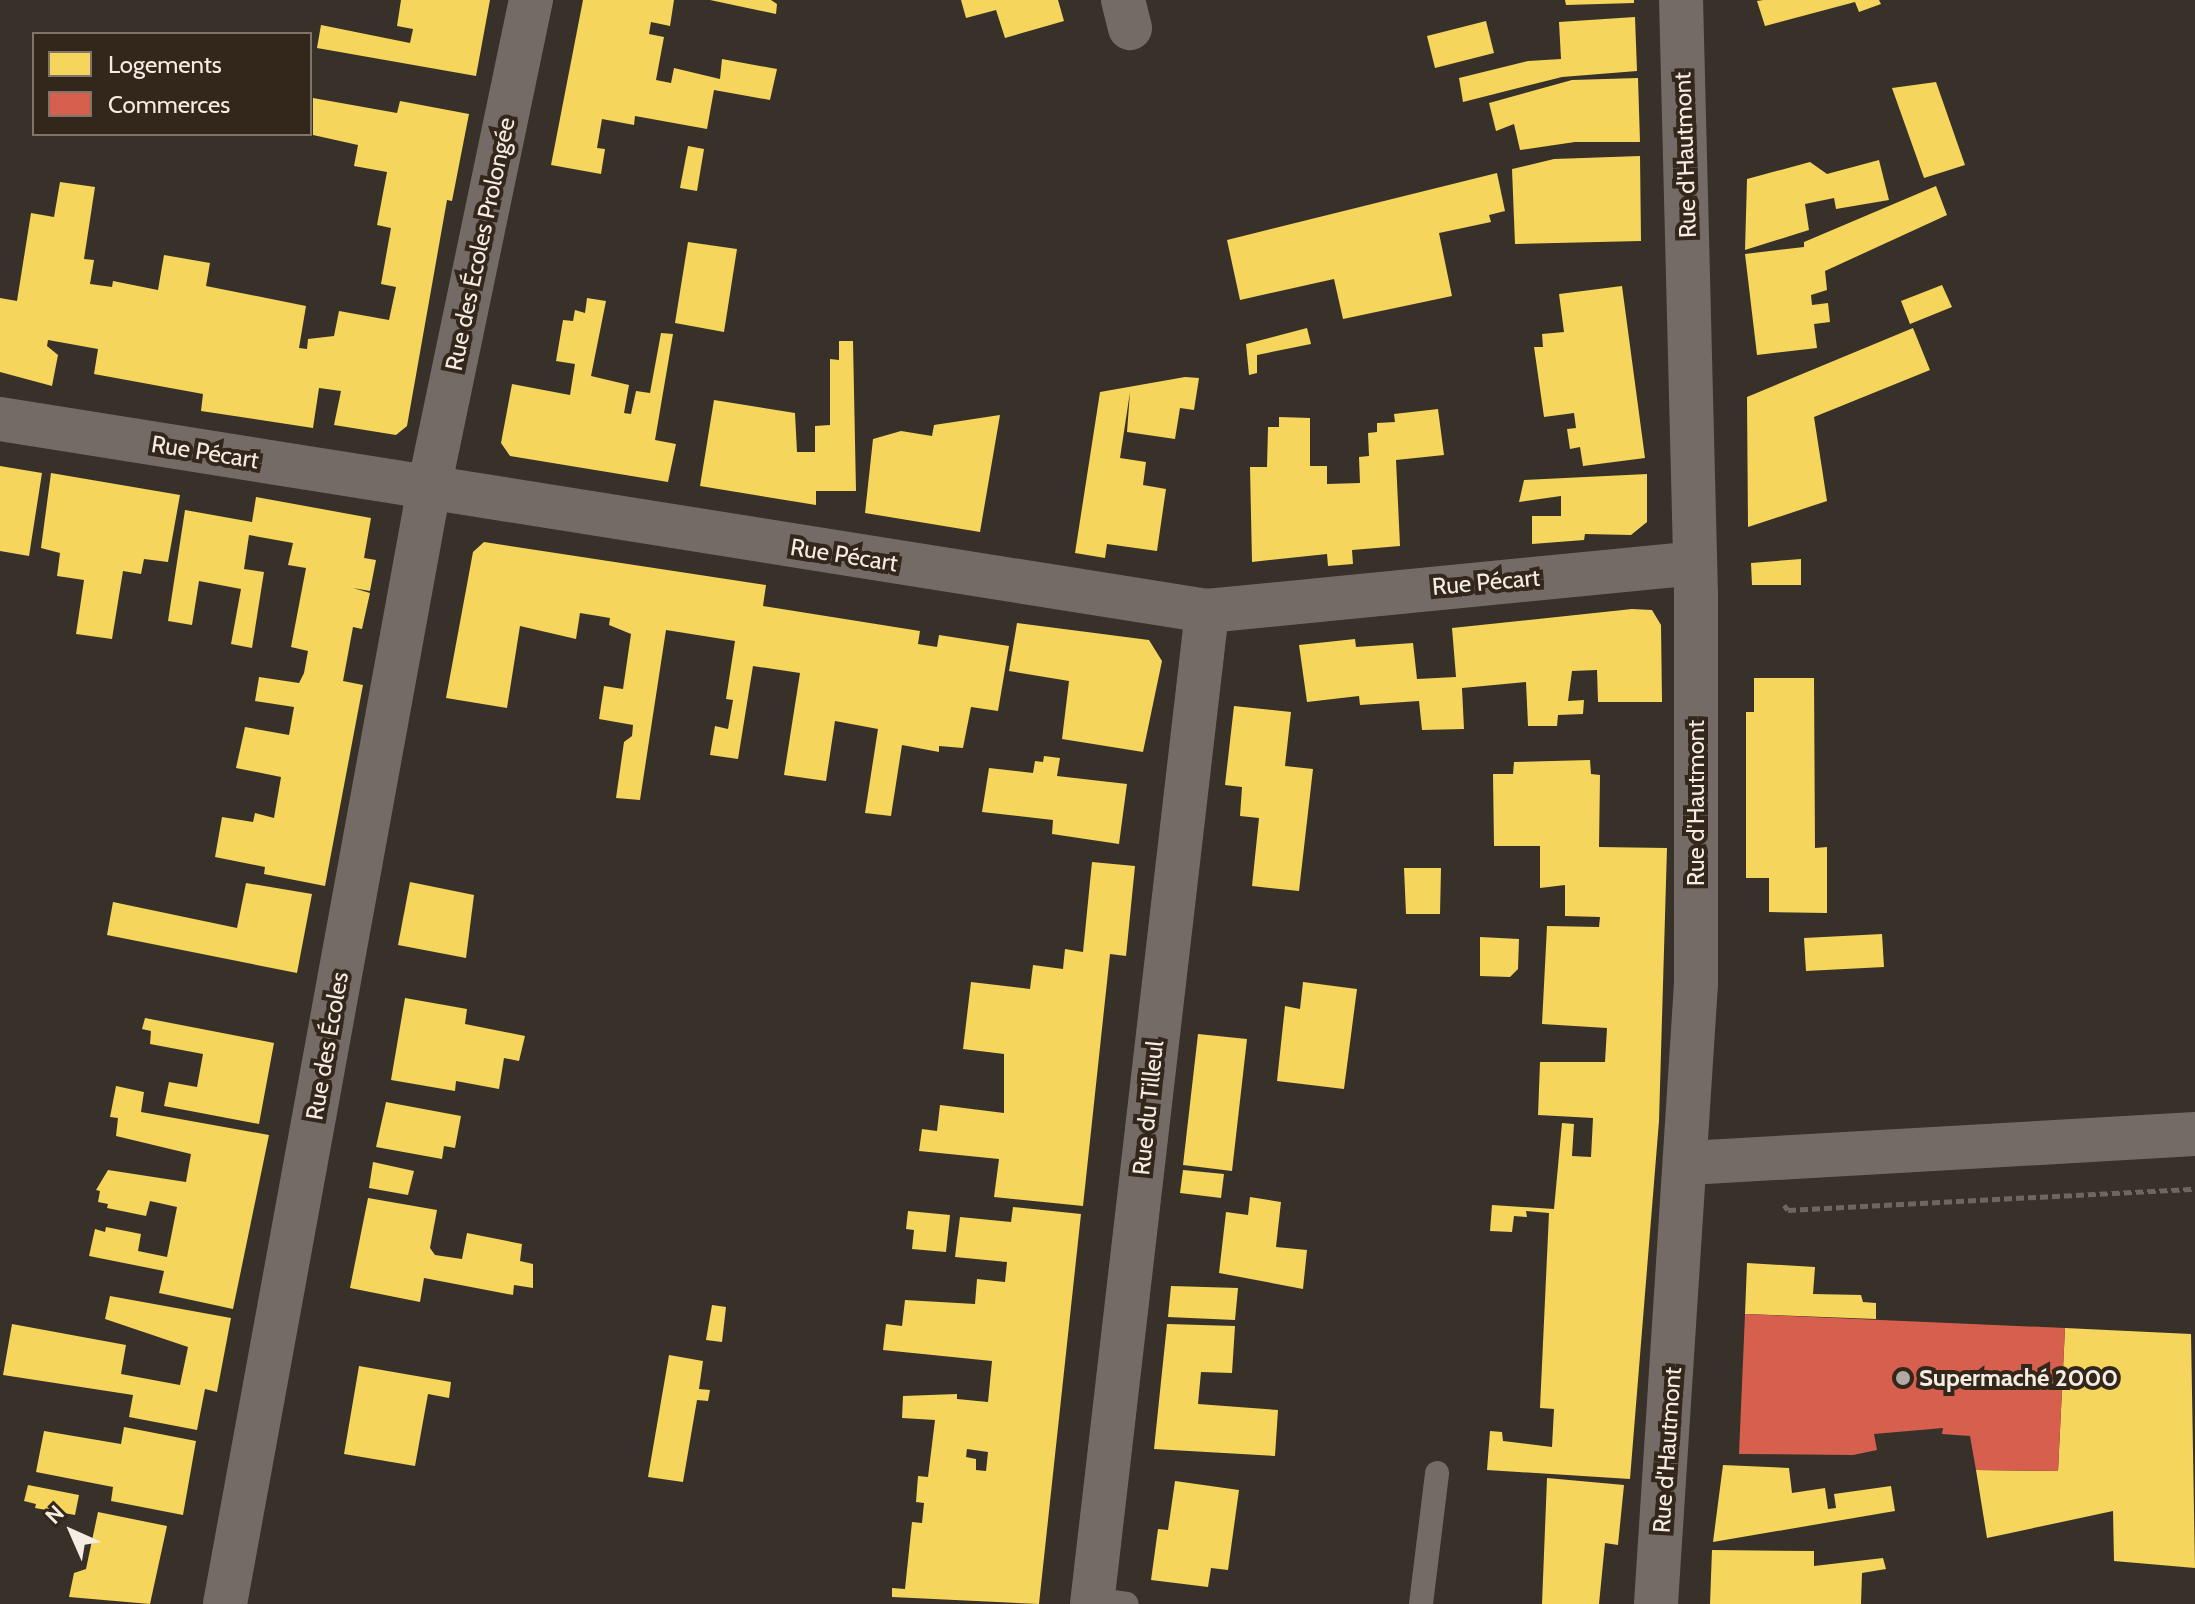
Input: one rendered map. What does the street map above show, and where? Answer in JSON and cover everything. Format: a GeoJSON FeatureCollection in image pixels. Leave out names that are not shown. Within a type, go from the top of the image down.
{"type":"FeatureCollection","features":[{"type":"Feature","properties":{"kind":"street","name":"Rue des Écoles Prolongée"},"geometry":{"type":"LineString","coordinates":[[429,488],[531,0]]}},
{"type":"Feature","properties":{"kind":"street","name":"Rue d'Hautmont"},"geometry":{"type":"LineString","coordinates":[[1656,1604],[1688,1163],[1696,968],[1693,563],[1681,0]]}},
{"type":"Feature","properties":{"kind":"street","name":"Rue Pécart"},"geometry":{"type":"LineString","coordinates":[[0,419],[1207,611],[1693,563]]}},
{"type":"Feature","properties":{"kind":"street","name":"Rue des Écoles"},"geometry":{"type":"LineString","coordinates":[[225,1604],[429,488]]}},
{"type":"Feature","properties":{"kind":"street","name":"Rue du Tilleul"},"geometry":{"type":"LineString","coordinates":[[1104,1602],[1207,611]]}},
{"type":"Feature","properties":{"kind":"street"},"geometry":{"type":"LineString","coordinates":[[1688,1163],[2195,1134]]}},
{"type":"Feature","properties":{"kind":"lane"},"geometry":{"type":"LineString","coordinates":[[1421,1604],[1437,1473]]}},
{"type":"Feature","properties":{"kind":"building: Logements"},"geometry":{"type":"Polygon","coordinates":[[[401,0],[490,0],[476,76],[317,48],[321,25],[410,43],[413,29],[397,26],[401,0]]]}},
{"type":"Feature","properties":{"kind":"building: Logements"},"geometry":{"type":"Polygon","coordinates":[[[583,0],[674,0],[670,26],[651,22],[649,34],[664,37],[656,80],[671,83],[674,68],[720,79],[722,59],[777,69],[770,100],[714,90],[707,129],[635,116],[634,125],[602,119],[597,148],[605,149],[601,174],[551,165],[583,0]]]}},
{"type":"Feature","properties":{"kind":"building: Logements"},"geometry":{"type":"Polygon","coordinates":[[[710,0],[771,0],[777,4],[776,14],[710,0]]]}},
{"type":"Feature","properties":{"kind":"building: Logements"},"geometry":{"type":"Polygon","coordinates":[[[961,0],[1058,0],[1064,21],[1005,38],[996,10],[966,18],[961,0]]]}},
{"type":"Feature","properties":{"kind":"building: Logements"},"geometry":{"type":"Polygon","coordinates":[[[1565,0],[1634,0],[1634,3],[1566,5],[1565,0]]]}},
{"type":"Feature","properties":{"kind":"building: Logements"},"geometry":{"type":"Polygon","coordinates":[[[1879,0],[1881,4],[1859,12],[1855,2],[1765,26],[1757,1],[1879,0]]]}},
{"type":"Feature","properties":{"kind":"building: Logements"},"geometry":{"type":"Polygon","coordinates":[[[1635,17],[1637,71],[1562,77],[1463,102],[1459,78],[1528,61],[1561,59],[1559,22],[1635,17]]]}},
{"type":"Feature","properties":{"kind":"building: Logements"},"geometry":{"type":"Polygon","coordinates":[[[1486,21],[1494,53],[1435,68],[1427,36],[1486,21]]]}},
{"type":"Feature","properties":{"kind":"building: Logements"},"geometry":{"type":"Polygon","coordinates":[[[1638,78],[1640,142],[1575,142],[1520,150],[1514,124],[1496,131],[1489,103],[1572,80],[1638,78]]]}},
{"type":"Feature","properties":{"kind":"building: Logements"},"geometry":{"type":"Polygon","coordinates":[[[1936,82],[1965,165],[1924,178],[1892,88],[1936,82]]]}},
{"type":"Feature","properties":{"kind":"building: Logements"},"geometry":{"type":"Polygon","coordinates":[[[313,98],[397,113],[400,101],[469,114],[452,201],[447,200],[407,426],[396,435],[334,425],[341,391],[319,388],[313,428],[201,411],[203,394],[94,374],[98,349],[48,340],[47,346],[58,355],[52,386],[0,372],[0,298],[17,301],[31,213],[54,217],[60,182],[95,187],[84,259],[94,260],[90,284],[112,287],[113,281],[158,290],[164,255],[210,263],[206,286],[306,306],[299,348],[307,349],[308,339],[334,336],[339,311],[389,320],[396,287],[381,284],[391,228],[377,225],[387,172],[354,166],[358,145],[313,135],[313,98]]]}},
{"type":"Feature","properties":{"kind":"building: Logements"},"geometry":{"type":"Polygon","coordinates":[[[688,146],[704,149],[697,191],[680,188],[688,146]]]}},
{"type":"Feature","properties":{"kind":"building: Logements"},"geometry":{"type":"Polygon","coordinates":[[[1640,156],[1641,241],[1515,244],[1512,169],[1554,159],[1640,156]]]}},
{"type":"Feature","properties":{"kind":"building: Logements"},"geometry":{"type":"Polygon","coordinates":[[[1879,160],[1889,200],[1836,209],[1834,198],[1805,204],[1809,230],[1745,250],[1747,179],[1810,162],[1827,174],[1879,160]]]}},
{"type":"Feature","properties":{"kind":"building: Logements"},"geometry":{"type":"Polygon","coordinates":[[[1497,173],[1505,211],[1489,215],[1491,222],[1439,233],[1452,296],[1343,319],[1334,279],[1240,300],[1227,240],[1497,173]]]}},
{"type":"Feature","properties":{"kind":"building: Logements"},"geometry":{"type":"Polygon","coordinates":[[[1936,186],[1947,215],[1825,271],[1827,290],[1811,295],[1812,305],[1828,303],[1830,322],[1814,324],[1817,348],[1757,355],[1745,254],[1804,247],[1804,242],[1936,186]]]}},
{"type":"Feature","properties":{"kind":"building: Logements"},"geometry":{"type":"Polygon","coordinates":[[[688,242],[737,249],[724,332],[675,323],[688,242]]]}},
{"type":"Feature","properties":{"kind":"building: Logements"},"geometry":{"type":"Polygon","coordinates":[[[1942,285],[1952,307],[1910,324],[1901,301],[1942,285]]]}},
{"type":"Feature","properties":{"kind":"building: Logements"},"geometry":{"type":"Polygon","coordinates":[[[1622,286],[1645,458],[1583,466],[1580,447],[1570,449],[1567,429],[1576,428],[1574,413],[1544,417],[1534,347],[1543,347],[1542,334],[1564,332],[1559,294],[1622,286]]]}},
{"type":"Feature","properties":{"kind":"building: Logements"},"geometry":{"type":"Polygon","coordinates":[[[587,298],[606,301],[591,376],[629,385],[624,413],[631,414],[636,391],[650,393],[661,333],[673,334],[655,440],[676,444],[668,482],[510,456],[501,443],[512,384],[570,395],[575,364],[556,361],[563,320],[573,321],[575,310],[585,313],[587,298]]]}},
{"type":"Feature","properties":{"kind":"building: Logements"},"geometry":{"type":"Polygon","coordinates":[[[1307,328],[1311,344],[1257,355],[1257,373],[1249,375],[1246,344],[1307,328]]]}},
{"type":"Feature","properties":{"kind":"building: Logements"},"geometry":{"type":"Polygon","coordinates":[[[1913,328],[1930,370],[1814,417],[1827,501],[1748,527],[1747,397],[1913,328]]]}},
{"type":"Feature","properties":{"kind":"building: Logements"},"geometry":{"type":"Polygon","coordinates":[[[839,341],[853,341],[856,491],[816,491],[816,505],[700,486],[714,400],[795,413],[797,452],[815,452],[815,426],[830,425],[830,359],[839,360],[839,341]]]}},
{"type":"Feature","properties":{"kind":"building: Logements"},"geometry":{"type":"Polygon","coordinates":[[[1185,377],[1199,378],[1194,410],[1180,408],[1175,439],[1127,432],[1130,392],[1120,458],[1146,462],[1143,485],[1166,489],[1157,551],[1107,544],[1105,558],[1075,553],[1100,392],[1185,377]]]}},
{"type":"Feature","properties":{"kind":"building: Logements"},"geometry":{"type":"Polygon","coordinates":[[[1438,409],[1444,455],[1396,460],[1400,546],[1352,550],[1353,564],[1328,566],[1327,554],[1252,562],[1250,467],[1267,467],[1268,427],[1279,427],[1279,417],[1310,418],[1310,466],[1327,466],[1327,484],[1360,483],[1359,457],[1369,456],[1368,433],[1377,432],[1377,423],[1395,422],[1394,414],[1438,409]]]}},
{"type":"Feature","properties":{"kind":"building: Logements"},"geometry":{"type":"Polygon","coordinates":[[[1000,415],[980,532],[865,513],[873,439],[901,431],[932,436],[934,425],[1000,415]]]}},
{"type":"Feature","properties":{"kind":"building: Logements"},"geometry":{"type":"Polygon","coordinates":[[[0,466],[42,473],[29,556],[0,551],[0,466]]]}},
{"type":"Feature","properties":{"kind":"building: Logements"},"geometry":{"type":"Polygon","coordinates":[[[51,473],[180,495],[168,562],[144,559],[141,574],[123,571],[112,639],[76,634],[84,580],[57,576],[60,553],[41,548],[51,473]]]}},
{"type":"Feature","properties":{"kind":"building: Logements"},"geometry":{"type":"Polygon","coordinates":[[[1647,474],[1647,522],[1631,535],[1585,534],[1584,540],[1532,544],[1532,516],[1561,516],[1561,496],[1519,502],[1524,480],[1647,474]]]}},
{"type":"Feature","properties":{"kind":"building: Logements"},"geometry":{"type":"Polygon","coordinates":[[[256,497],[371,518],[364,558],[376,560],[370,591],[353,588],[370,593],[362,629],[353,627],[343,681],[363,685],[325,886],[264,874],[265,867],[215,857],[222,817],[253,822],[255,813],[274,818],[281,777],[236,768],[245,727],[289,735],[294,707],[255,701],[259,677],[299,683],[304,673],[308,651],[291,647],[306,568],[288,565],[293,543],[249,535],[244,569],[264,572],[252,648],[231,644],[241,589],[199,581],[192,625],[168,621],[185,510],[252,522],[256,497]]]}},
{"type":"Feature","properties":{"kind":"building: Logements"},"geometry":{"type":"Polygon","coordinates":[[[484,542],[766,585],[763,606],[920,631],[918,644],[937,647],[939,635],[1009,646],[998,711],[971,707],[963,748],[939,746],[939,752],[902,745],[891,816],[865,813],[878,729],[835,721],[826,781],[784,775],[800,673],[753,666],[738,759],[710,755],[715,726],[728,729],[733,700],[726,699],[735,641],[666,630],[640,800],[616,798],[624,742],[632,736],[633,725],[599,719],[604,686],[623,689],[631,634],[609,625],[610,618],[580,613],[576,639],[520,626],[507,708],[446,698],[473,552],[484,542]]]}},
{"type":"Feature","properties":{"kind":"building: Logements"},"geometry":{"type":"Polygon","coordinates":[[[1801,559],[1801,585],[1752,585],[1751,563],[1801,559]]]}},
{"type":"Feature","properties":{"kind":"building: Logements"},"geometry":{"type":"Polygon","coordinates":[[[1632,609],[1652,610],[1661,625],[1662,702],[1598,702],[1597,670],[1572,671],[1568,701],[1584,700],[1583,714],[1558,715],[1557,726],[1528,726],[1526,682],[1462,688],[1464,729],[1422,730],[1419,701],[1360,705],[1359,696],[1307,702],[1299,645],[1355,639],[1356,647],[1413,643],[1417,679],[1456,677],[1452,628],[1632,609]]]}},
{"type":"Feature","properties":{"kind":"building: Logements"},"geometry":{"type":"Polygon","coordinates":[[[1017,623],[1149,640],[1162,661],[1143,752],[1062,739],[1069,681],[1009,671],[1017,623]]]}},
{"type":"Feature","properties":{"kind":"building: Logements"},"geometry":{"type":"Polygon","coordinates":[[[1754,678],[1814,678],[1815,848],[1827,847],[1827,913],[1769,912],[1769,878],[1746,878],[1746,712],[1754,712],[1754,678]]]}},
{"type":"Feature","properties":{"kind":"building: Logements"},"geometry":{"type":"Polygon","coordinates":[[[1234,706],[1291,712],[1285,766],[1313,769],[1299,891],[1252,886],[1259,818],[1240,816],[1242,787],[1225,785],[1234,706]]]}},
{"type":"Feature","properties":{"kind":"building: Logements"},"geometry":{"type":"Polygon","coordinates":[[[1044,756],[1060,758],[1057,776],[1127,784],[1119,844],[1052,834],[1053,820],[982,812],[989,768],[1033,773],[1035,761],[1043,762],[1044,756]]]}},
{"type":"Feature","properties":{"kind":"building: Logements"},"geometry":{"type":"Polygon","coordinates":[[[1590,760],[1591,774],[1600,775],[1599,847],[1667,848],[1659,1121],[1630,1479],[1487,1470],[1490,1431],[1502,1432],[1503,1441],[1552,1447],[1554,1409],[1540,1408],[1549,1213],[1526,1211],[1527,1217],[1514,1216],[1512,1232],[1490,1231],[1492,1205],[1554,1209],[1562,1123],[1574,1124],[1572,1156],[1591,1157],[1593,1118],[1538,1115],[1540,1062],[1605,1062],[1607,1028],[1542,1024],[1547,926],[1599,927],[1600,917],[1565,916],[1565,885],[1540,888],[1540,846],[1494,846],[1493,774],[1513,774],[1514,762],[1590,760]]]}},
{"type":"Feature","properties":{"kind":"building: Logements"},"geometry":{"type":"Polygon","coordinates":[[[1092,862],[1135,866],[1126,956],[1110,954],[1083,1206],[994,1197],[999,1159],[919,1151],[922,1129],[937,1131],[940,1105],[1004,1113],[1004,1054],[963,1049],[971,982],[1030,989],[1033,965],[1063,969],[1065,949],[1083,952],[1092,862]]]}},
{"type":"Feature","properties":{"kind":"building: Logements"},"geometry":{"type":"Polygon","coordinates":[[[1404,868],[1441,868],[1440,914],[1406,914],[1404,868]]]}},
{"type":"Feature","properties":{"kind":"building: Logements"},"geometry":{"type":"Polygon","coordinates":[[[410,882],[474,895],[466,958],[398,945],[410,882]]]}},
{"type":"Feature","properties":{"kind":"building: Logements"},"geometry":{"type":"Polygon","coordinates":[[[246,883],[312,894],[297,973],[107,935],[113,902],[237,928],[246,883]]]}},
{"type":"Feature","properties":{"kind":"building: Logements"},"geometry":{"type":"Polygon","coordinates":[[[1882,934],[1884,967],[1806,971],[1804,938],[1882,934]]]}},
{"type":"Feature","properties":{"kind":"building: Logements"},"geometry":{"type":"Polygon","coordinates":[[[1480,937],[1519,939],[1518,969],[1510,977],[1480,976],[1480,937]]]}},
{"type":"Feature","properties":{"kind":"building: Logements"},"geometry":{"type":"Polygon","coordinates":[[[1303,982],[1357,989],[1344,1089],[1277,1081],[1285,1006],[1300,1009],[1303,982]]]}},
{"type":"Feature","properties":{"kind":"building: Logements"},"geometry":{"type":"Polygon","coordinates":[[[405,998],[467,1009],[465,1024],[525,1036],[519,1061],[504,1058],[499,1089],[456,1081],[455,1091],[391,1080],[405,998]]]}},
{"type":"Feature","properties":{"kind":"building: Logements"},"geometry":{"type":"Polygon","coordinates":[[[145,1018],[274,1043],[259,1124],[164,1106],[169,1082],[197,1087],[203,1054],[150,1044],[151,1031],[142,1029],[145,1018]]]}},
{"type":"Feature","properties":{"kind":"building: Logements"},"geometry":{"type":"Polygon","coordinates":[[[1198,1034],[1247,1039],[1232,1171],[1183,1165],[1198,1034]]]}},
{"type":"Feature","properties":{"kind":"building: Logements"},"geometry":{"type":"Polygon","coordinates":[[[116,1086],[144,1092],[141,1112],[269,1135],[233,1309],[159,1293],[164,1271],[89,1256],[95,1229],[105,1232],[106,1227],[141,1234],[138,1251],[167,1257],[177,1207],[150,1201],[146,1216],[107,1208],[108,1204],[98,1202],[100,1191],[96,1190],[108,1170],[186,1182],[191,1154],[116,1136],[118,1118],[110,1117],[116,1086]]]}},
{"type":"Feature","properties":{"kind":"building: Logements"},"geometry":{"type":"Polygon","coordinates":[[[386,1102],[461,1116],[455,1148],[444,1146],[442,1159],[376,1147],[386,1102]]]}},
{"type":"Feature","properties":{"kind":"building: Logements"},"geometry":{"type":"Polygon","coordinates":[[[373,1162],[414,1171],[408,1195],[369,1188],[373,1162]]]}},
{"type":"Feature","properties":{"kind":"building: Logements"},"geometry":{"type":"Polygon","coordinates":[[[1183,1170],[1224,1174],[1221,1198],[1180,1193],[1183,1170]]]}},
{"type":"Feature","properties":{"kind":"building: Logements"},"geometry":{"type":"Polygon","coordinates":[[[1250,1197],[1281,1202],[1276,1247],[1307,1250],[1303,1289],[1219,1273],[1226,1212],[1248,1215],[1250,1197]]]}},
{"type":"Feature","properties":{"kind":"building: Logements"},"geometry":{"type":"Polygon","coordinates":[[[368,1198],[437,1210],[430,1248],[435,1255],[462,1259],[467,1233],[522,1244],[520,1261],[533,1264],[533,1288],[514,1285],[513,1295],[424,1278],[420,1302],[350,1288],[368,1198]]]}},
{"type":"Feature","properties":{"kind":"building: Logements"},"geometry":{"type":"Polygon","coordinates":[[[1013,1207],[1081,1214],[1039,1604],[892,1597],[892,1588],[905,1589],[912,1522],[922,1523],[924,1503],[916,1502],[918,1476],[928,1477],[935,1420],[902,1418],[903,1396],[957,1394],[957,1399],[988,1402],[992,1361],[883,1350],[886,1324],[902,1326],[905,1300],[975,1304],[977,1279],[1005,1282],[1007,1262],[955,1257],[960,1217],[1011,1222],[1013,1207]],[[967,1449],[966,1457],[976,1459],[976,1470],[986,1471],[988,1452],[967,1449]]]}},
{"type":"Feature","properties":{"kind":"building: Logements"},"geometry":{"type":"Polygon","coordinates":[[[908,1211],[950,1215],[946,1252],[912,1249],[914,1230],[906,1229],[908,1211]]]}},
{"type":"Feature","properties":{"kind":"building: Logements"},"geometry":{"type":"Polygon","coordinates":[[[1747,1263],[1815,1267],[1813,1294],[1861,1295],[1863,1302],[1876,1303],[1876,1319],[1745,1314],[1747,1263]]]}},
{"type":"Feature","properties":{"kind":"building: Logements"},"geometry":{"type":"Polygon","coordinates":[[[1171,1286],[1238,1288],[1235,1320],[1168,1317],[1171,1286]]]}},
{"type":"Feature","properties":{"kind":"building: Logements"},"geometry":{"type":"Polygon","coordinates":[[[110,1296],[231,1318],[217,1392],[205,1389],[197,1430],[129,1417],[133,1395],[3,1375],[12,1324],[126,1345],[121,1374],[180,1385],[188,1347],[105,1319],[110,1296]]]}},
{"type":"Feature","properties":{"kind":"building: Logements"},"geometry":{"type":"Polygon","coordinates":[[[712,1305],[726,1307],[722,1342],[706,1340],[712,1305]]]}},
{"type":"Feature","properties":{"kind":"building: Logements"},"geometry":{"type":"Polygon","coordinates":[[[1167,1324],[1235,1326],[1232,1373],[1201,1372],[1198,1404],[1278,1410],[1275,1456],[1154,1449],[1167,1324]]]}},
{"type":"Feature","properties":{"kind":"building: Logements"},"geometry":{"type":"Polygon","coordinates":[[[2065,1328],[2191,1334],[2195,1568],[2114,1561],[2113,1511],[1987,1538],[1976,1470],[2058,1471],[2065,1328]]]}},
{"type":"Feature","properties":{"kind":"building: Logements"},"geometry":{"type":"Polygon","coordinates":[[[669,1355],[703,1361],[699,1389],[710,1390],[708,1401],[697,1400],[683,1482],[648,1477],[669,1355]]]}},
{"type":"Feature","properties":{"kind":"building: Logements"},"geometry":{"type":"Polygon","coordinates":[[[359,1366],[451,1382],[449,1398],[428,1394],[415,1466],[344,1454],[359,1366]]]}},
{"type":"Feature","properties":{"kind":"building: Logements"},"geometry":{"type":"Polygon","coordinates":[[[124,1427],[196,1441],[183,1515],[111,1501],[113,1487],[36,1472],[44,1431],[121,1444],[124,1427]]]}},
{"type":"Feature","properties":{"kind":"building: Logements"},"geometry":{"type":"Polygon","coordinates":[[[1723,1465],[1789,1468],[1792,1493],[1825,1488],[1828,1509],[1836,1508],[1834,1494],[1891,1486],[1895,1511],[1713,1542],[1723,1465]]]}},
{"type":"Feature","properties":{"kind":"building: Logements"},"geometry":{"type":"Polygon","coordinates":[[[1547,1478],[1624,1485],[1618,1545],[1605,1543],[1599,1604],[1542,1604],[1547,1478]]]}},
{"type":"Feature","properties":{"kind":"building: Logements"},"geometry":{"type":"Polygon","coordinates":[[[1175,1481],[1239,1490],[1228,1570],[1211,1568],[1208,1587],[1151,1580],[1158,1529],[1168,1530],[1175,1481]]]}},
{"type":"Feature","properties":{"kind":"building: Logements"},"geometry":{"type":"Polygon","coordinates":[[[28,1485],[79,1495],[75,1515],[35,1508],[36,1504],[24,1501],[28,1485]]]}},
{"type":"Feature","properties":{"kind":"building: Logements"},"geometry":{"type":"Polygon","coordinates":[[[98,1512],[167,1526],[150,1604],[69,1597],[74,1573],[86,1569],[98,1512]]]}},
{"type":"Feature","properties":{"kind":"building: Logements"},"geometry":{"type":"Polygon","coordinates":[[[1712,1550],[1814,1551],[1814,1566],[1883,1558],[1886,1569],[1862,1573],[1861,1604],[1710,1604],[1712,1550]]]}},
{"type":"Feature","properties":{"kind":"building: Commerces","name":"Supermaché 2000"},"geometry":{"type":"Polygon","coordinates":[[[1745,1314],[2065,1328],[2058,1471],[1976,1470],[1970,1436],[1942,1434],[1943,1428],[1874,1434],[1877,1450],[1853,1455],[1739,1454],[1745,1314]]]}},
{"type":"Feature","properties":{"kind":"place","name":"Supermaché 2000"},"geometry":{"type":"Point","coordinates":[1903,1378]}}]}
